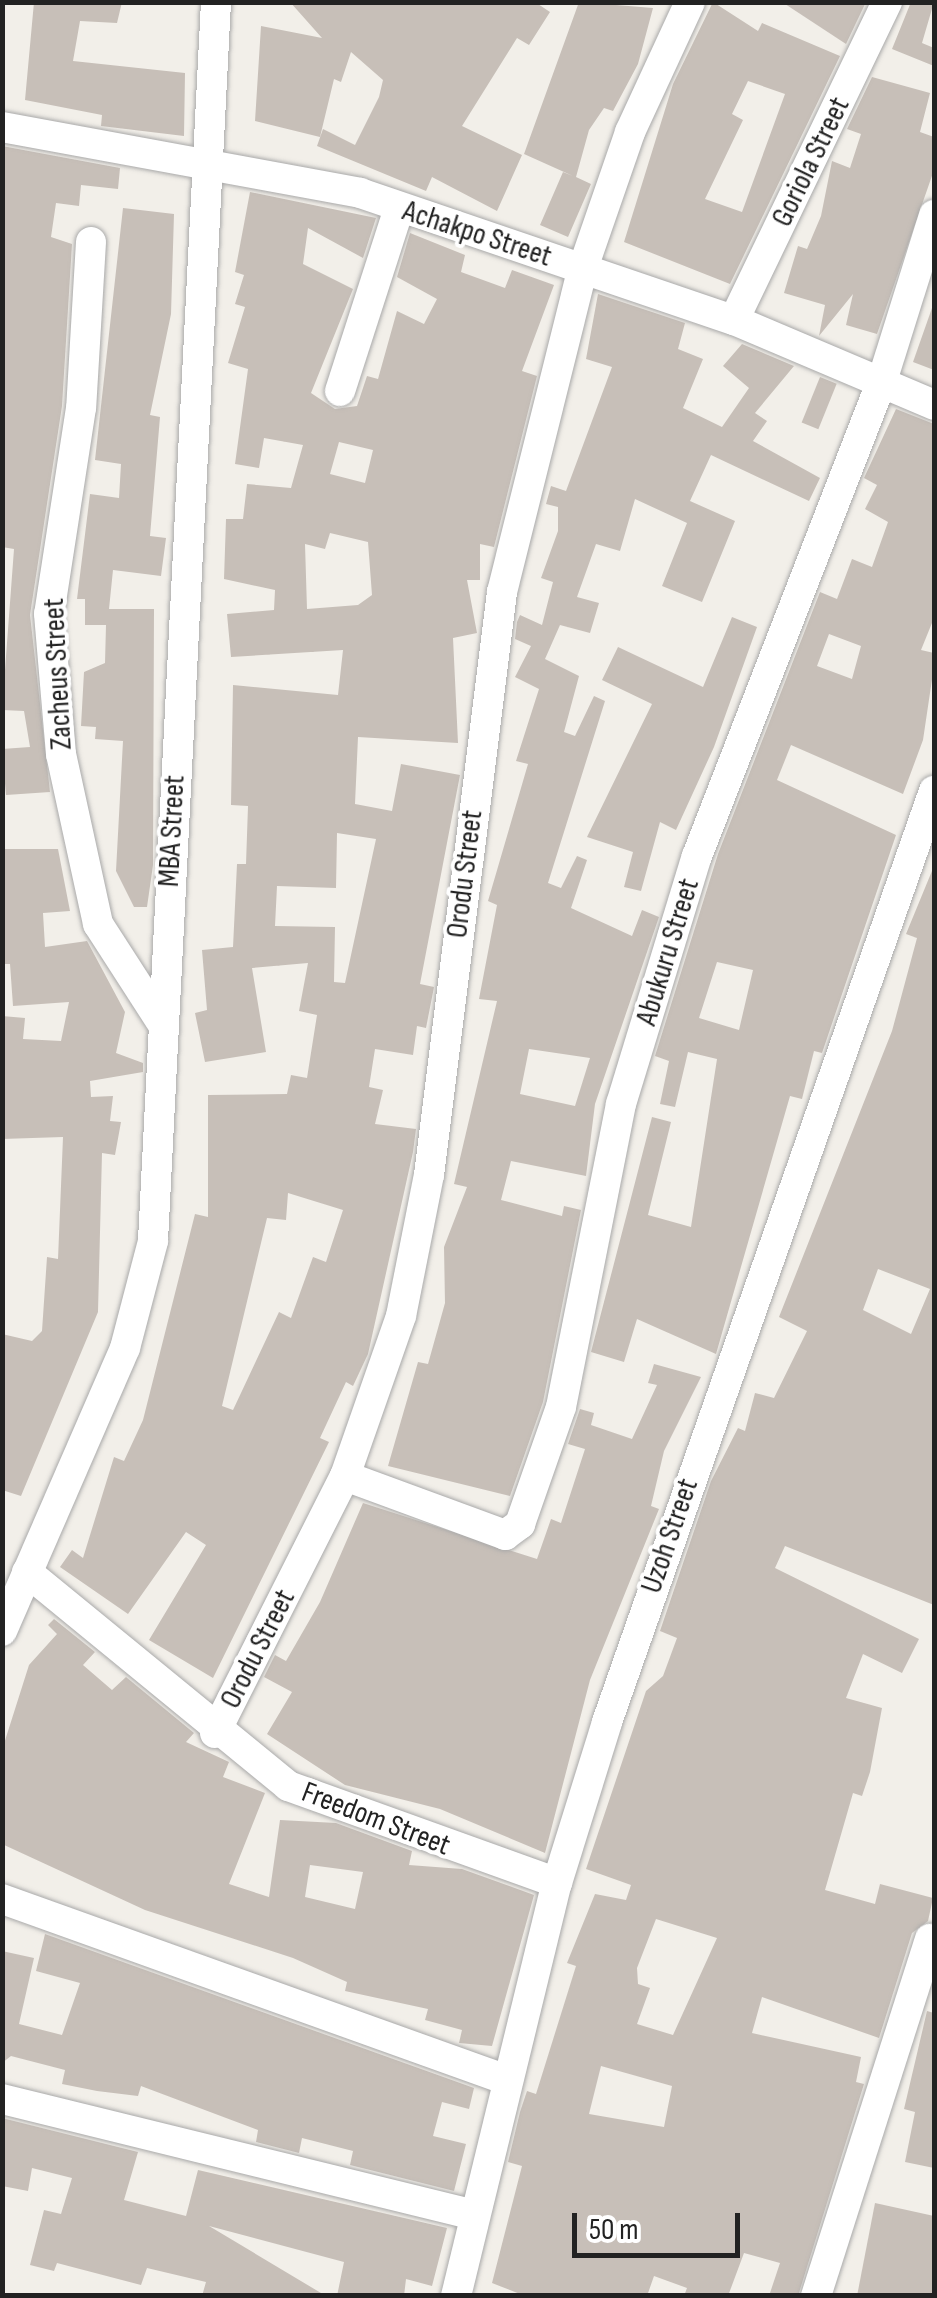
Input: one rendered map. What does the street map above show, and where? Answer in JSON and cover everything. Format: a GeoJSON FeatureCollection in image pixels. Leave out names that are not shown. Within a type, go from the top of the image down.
{"type":"FeatureCollection","features":[{"type":"Feature","properties":{"kind":"street","name":"MBA Street"},"geometry":{"type":"LineString","coordinates":[[2,1631],[125,1348],[153,1240],[212,162],[216,2]]}},
{"type":"Feature","properties":{"kind":"street","name":"Orodu Street"},"geometry":{"type":"LineString","coordinates":[[215,1734],[344,1476],[402,1316],[430,1175],[502,592],[583,268],[630,132],[690,2]]}},
{"type":"Feature","properties":{"kind":"street","name":"Goriola Street"},"geometry":{"type":"LineString","coordinates":[[734,320],[887,2]]}},
{"type":"Feature","properties":{"kind":"street","name":"Achakpo Street"},"geometry":{"type":"LineString","coordinates":[[2,128],[129,157],[212,162],[360,193],[398,211],[734,320],[884,378],[934,405]]}},
{"type":"Feature","properties":{"kind":"street"},"geometry":{"type":"LineString","coordinates":[[340,391],[398,211]]}},
{"type":"Feature","properties":{"kind":"street","name":"Abukuru Street"},"geometry":{"type":"LineString","coordinates":[[344,1476],[505,1535],[520,1524],[561,1407],[622,1104],[697,856],[884,378],[934,215]]}},
{"type":"Feature","properties":{"kind":"street","name":"Zacheus Street"},"geometry":{"type":"LineString","coordinates":[[91,242],[81,408],[49,614],[60,754],[98,924],[164,1025]]}},
{"type":"Feature","properties":{"kind":"street","name":"Uzoh Street"},"geometry":{"type":"LineString","coordinates":[[456,2296],[472,2215],[557,1884],[667,1540],[934,792]]}},
{"type":"Feature","properties":{"kind":"street","name":"Freedom Street"},"geometry":{"type":"LineString","coordinates":[[27,1572],[215,1734],[328,1806],[557,1884]]}},
{"type":"Feature","properties":{"kind":"street"},"geometry":{"type":"LineString","coordinates":[[2,1899],[507,2080]]}},
{"type":"Feature","properties":{"kind":"street"},"geometry":{"type":"LineString","coordinates":[[816,2296],[930,1938]]}},
{"type":"Feature","properties":{"kind":"street"},"geometry":{"type":"LineString","coordinates":[[2,2098],[472,2215]]}},
{"type":"Feature","properties":{"kind":"building"},"geometry":{"type":"Polygon","coordinates":[[[34,2],[122,2],[117,23],[80,21],[73,61],[185,73],[184,136],[101,126],[102,115],[25,100],[34,2]]]}},
{"type":"Feature","properties":{"kind":"building"},"geometry":{"type":"Polygon","coordinates":[[[290,2],[535,2],[550,12],[529,45],[517,38],[462,126],[522,155],[497,211],[432,177],[426,191],[317,146],[323,129],[355,145],[379,97],[383,80],[351,52],[341,82],[334,79],[320,137],[255,121],[261,26],[322,38],[290,2]]]}},
{"type":"Feature","properties":{"kind":"building"},"geometry":{"type":"Polygon","coordinates":[[[579,2],[653,8],[638,64],[613,111],[604,108],[589,130],[576,177],[591,184],[568,237],[540,225],[563,172],[573,176],[524,154],[579,2]]]}},
{"type":"Feature","properties":{"kind":"building"},"geometry":{"type":"Polygon","coordinates":[[[713,2],[758,31],[762,23],[840,56],[730,284],[624,242],[673,84],[713,2]],[[748,81],[732,114],[743,120],[705,199],[742,212],[785,94],[748,81]]]}},
{"type":"Feature","properties":{"kind":"building"},"geometry":{"type":"Polygon","coordinates":[[[782,2],[866,2],[846,44],[782,2]]]}},
{"type":"Feature","properties":{"kind":"building"},"geometry":{"type":"Polygon","coordinates":[[[911,2],[934,2],[922,43],[934,48],[934,66],[892,49],[911,2]]]}},
{"type":"Feature","properties":{"kind":"building"},"geometry":{"type":"Polygon","coordinates":[[[872,77],[930,93],[920,132],[934,137],[934,170],[877,334],[846,325],[853,294],[819,336],[825,305],[784,293],[798,246],[807,249],[821,216],[832,161],[850,168],[861,134],[847,129],[872,77]]]}},
{"type":"Feature","properties":{"kind":"building"},"geometry":{"type":"Polygon","coordinates":[[[2,146],[120,168],[118,189],[81,185],[79,206],[56,203],[51,237],[72,244],[62,406],[30,615],[50,792],[6,795],[2,749],[30,747],[24,711],[2,710],[14,549],[2,547],[2,146]]]}},
{"type":"Feature","properties":{"kind":"building"},"geometry":{"type":"Polygon","coordinates":[[[250,192],[376,218],[363,258],[308,228],[303,264],[353,289],[311,393],[335,409],[357,406],[367,376],[378,379],[397,311],[424,324],[437,299],[397,277],[410,233],[465,255],[461,272],[505,288],[512,270],[554,285],[522,371],[537,376],[494,547],[480,544],[480,580],[467,580],[477,633],[453,638],[458,743],[358,737],[355,804],[392,811],[401,764],[460,775],[420,984],[434,987],[426,1028],[417,1026],[413,1055],[375,1049],[369,1087],[383,1090],[375,1124],[416,1129],[413,1152],[368,1354],[353,1386],[346,1382],[320,1438],[329,1442],[213,1678],[149,1640],[206,1545],[186,1532],[128,1614],[60,1567],[72,1550],[83,1558],[114,1457],[124,1461],[143,1420],[195,1214],[208,1217],[208,1095],[287,1094],[291,1075],[307,1078],[317,1015],[299,1011],[308,963],[252,968],[266,1052],[205,1062],[195,1013],[207,1010],[202,950],[233,947],[237,864],[246,864],[248,806],[231,805],[233,685],[338,695],[343,650],[231,657],[227,614],[274,610],[275,590],[224,579],[226,519],[243,519],[247,484],[291,488],[303,445],[264,438],[259,468],[235,464],[248,369],[228,363],[245,307],[235,304],[244,275],[235,272],[250,192]],[[339,442],[330,474],[365,483],[373,450],[339,442]],[[330,533],[325,549],[305,544],[307,609],[358,605],[372,595],[368,542],[330,533]],[[337,833],[336,888],[277,886],[275,926],[335,927],[334,982],[345,983],[376,839],[337,833]],[[288,1193],[286,1220],[267,1218],[222,1406],[233,1410],[279,1312],[291,1318],[313,1257],[326,1262],[343,1210],[288,1193]]]}},
{"type":"Feature","properties":{"kind":"building"},"geometry":{"type":"Polygon","coordinates":[[[123,208],[174,214],[171,314],[150,415],[160,417],[150,536],[166,538],[161,576],[113,570],[109,609],[154,609],[153,865],[147,907],[134,907],[116,871],[123,741],[95,739],[96,727],[81,726],[84,672],[105,663],[106,625],[85,625],[85,599],[77,599],[90,494],[119,498],[121,464],[95,460],[123,208]]]}},
{"type":"Feature","properties":{"kind":"building"},"geometry":{"type":"Polygon","coordinates":[[[598,294],[685,323],[678,349],[703,359],[683,408],[722,427],[749,388],[723,366],[742,344],[794,366],[755,413],[767,421],[753,441],[820,478],[809,501],[711,455],[690,501],[735,521],[702,602],[662,586],[687,523],[635,499],[620,551],[596,544],[577,597],[599,603],[590,633],[560,625],[545,659],[579,676],[564,732],[575,736],[594,696],[605,701],[548,883],[561,888],[577,856],[587,860],[571,908],[632,936],[642,910],[659,917],[595,1104],[586,1176],[511,1161],[501,1200],[562,1216],[564,1206],[581,1210],[543,1402],[510,1496],[388,1466],[418,1362],[428,1364],[445,1303],[444,1247],[467,1187],[454,1184],[497,1001],[479,999],[497,905],[488,901],[528,764],[516,761],[539,689],[515,677],[531,646],[515,639],[517,622],[520,615],[542,625],[553,582],[541,578],[558,531],[558,507],[546,504],[551,486],[566,491],[612,367],[586,359],[598,294]],[[529,1049],[520,1094],[575,1106],[590,1058],[529,1049]]]}},
{"type":"Feature","properties":{"kind":"building"},"geometry":{"type":"Polygon","coordinates":[[[934,308],[934,370],[913,362],[934,308]]]}},
{"type":"Feature","properties":{"kind":"building"},"geometry":{"type":"Polygon","coordinates":[[[820,377],[837,384],[818,429],[802,422],[820,377]]]}},
{"type":"Feature","properties":{"kind":"building"},"geometry":{"type":"Polygon","coordinates":[[[896,409],[934,424],[934,618],[921,650],[934,653],[934,666],[923,740],[903,794],[791,745],[777,780],[896,835],[822,1053],[814,1051],[802,1099],[790,1096],[716,1354],[637,1319],[624,1362],[591,1352],[652,1117],[671,1122],[648,1215],[691,1227],[717,1059],[688,1052],[675,1107],[660,1104],[669,1061],[655,1056],[718,854],[820,592],[837,599],[852,559],[872,567],[888,522],[865,509],[877,485],[864,478],[896,409]],[[829,634],[817,666],[852,679],[861,646],[829,634]],[[717,962],[699,1018],[739,1030],[753,970],[717,962]]]}},
{"type":"Feature","properties":{"kind":"building"},"geometry":{"type":"Polygon","coordinates":[[[732,617],[757,627],[714,747],[676,830],[660,822],[641,891],[624,887],[633,852],[587,837],[652,704],[602,680],[618,647],[703,687],[732,617]]]}},
{"type":"Feature","properties":{"kind":"building"},"geometry":{"type":"Polygon","coordinates":[[[2,849],[58,849],[70,911],[43,913],[45,947],[87,941],[125,1012],[116,1053],[143,1063],[143,1072],[90,1081],[91,1097],[113,1096],[110,1121],[121,1122],[115,1155],[102,1153],[98,1312],[21,1496],[2,1490],[2,1334],[32,1341],[42,1331],[47,1257],[58,1259],[63,1137],[2,1139],[2,1016],[25,1018],[23,1039],[61,1041],[69,1002],[13,1006],[10,964],[2,964],[2,849]]]}},
{"type":"Feature","properties":{"kind":"building"},"geometry":{"type":"Polygon","coordinates":[[[934,866],[934,1605],[785,1546],[775,1568],[919,1639],[902,1673],[863,1654],[846,1698],[882,1708],[870,1772],[862,1796],[853,1793],[825,1890],[875,1904],[880,1884],[933,1898],[928,1921],[912,1933],[879,2038],[762,1997],[752,2033],[861,2057],[856,2082],[864,2084],[798,2296],[769,2296],[780,2263],[744,2253],[728,2296],[684,2296],[687,2288],[654,2276],[647,2296],[525,2296],[492,2283],[522,2166],[508,2162],[520,2112],[527,2091],[536,2094],[576,1966],[567,1963],[595,1894],[626,1900],[631,1885],[586,1869],[646,1691],[663,1676],[677,1638],[660,1631],[711,1481],[738,1428],[745,1431],[755,1393],[774,1398],[807,1331],[779,1317],[892,1031],[917,938],[906,934],[934,866]],[[878,1269],[863,1310],[911,1334],[930,1289],[878,1269]],[[656,1919],[637,1968],[638,1984],[650,1988],[637,2024],[673,2035],[717,1938],[656,1919]],[[601,2066],[589,2114],[664,2127],[672,2086],[601,2066]]]}},
{"type":"Feature","properties":{"kind":"building"},"geometry":{"type":"Polygon","coordinates":[[[654,1364],[701,1377],[664,1451],[651,1506],[659,1509],[590,1680],[545,1853],[440,1809],[345,1785],[267,1734],[292,1692],[264,1677],[275,1655],[286,1661],[320,1602],[363,1503],[537,1559],[551,1519],[561,1523],[585,1449],[568,1444],[580,1409],[594,1413],[591,1425],[632,1439],[657,1385],[648,1383],[654,1364]]]}},
{"type":"Feature","properties":{"kind":"building"},"geometry":{"type":"Polygon","coordinates":[[[54,1619],[95,1652],[83,1665],[112,1690],[126,1677],[194,1733],[186,1742],[229,1762],[223,1777],[265,1793],[229,1884],[269,1897],[280,1820],[336,1823],[412,1851],[409,1865],[462,1869],[534,1895],[492,2046],[459,2043],[462,2030],[425,2020],[428,2009],[345,1991],[347,1982],[293,1958],[145,1910],[2,1844],[2,1750],[29,1665],[57,1634],[48,1625],[54,1619]],[[310,1865],[305,1897],[355,1909],[363,1872],[310,1865]]]}},
{"type":"Feature","properties":{"kind":"building"},"geometry":{"type":"Polygon","coordinates":[[[45,1934],[474,2088],[469,2109],[442,2102],[433,2136],[466,2144],[454,2191],[350,2165],[353,2151],[302,2138],[299,2153],[256,2142],[258,2130],[141,2086],[138,2096],[97,2091],[62,2084],[65,2070],[11,2056],[2,2063],[2,1951],[34,1958],[19,2024],[62,2035],[80,1983],[36,1971],[45,1934]]]}},
{"type":"Feature","properties":{"kind":"building"},"geometry":{"type":"Polygon","coordinates":[[[927,2011],[934,2013],[934,2168],[905,2162],[915,2112],[904,2109],[927,2011]]]}},
{"type":"Feature","properties":{"kind":"building"},"geometry":{"type":"Polygon","coordinates":[[[2,2118],[138,2152],[124,2200],[186,2216],[198,2170],[447,2228],[432,2286],[406,2279],[404,2296],[337,2296],[344,2262],[209,2226],[326,2296],[202,2296],[206,2282],[147,2268],[141,2285],[57,2263],[54,2271],[30,2265],[44,2210],[61,2214],[72,2178],[32,2168],[28,2191],[2,2186],[2,2118]]]}},
{"type":"Feature","properties":{"kind":"building"},"geometry":{"type":"Polygon","coordinates":[[[875,2203],[934,2216],[934,2296],[857,2296],[875,2203]]]}}]}
